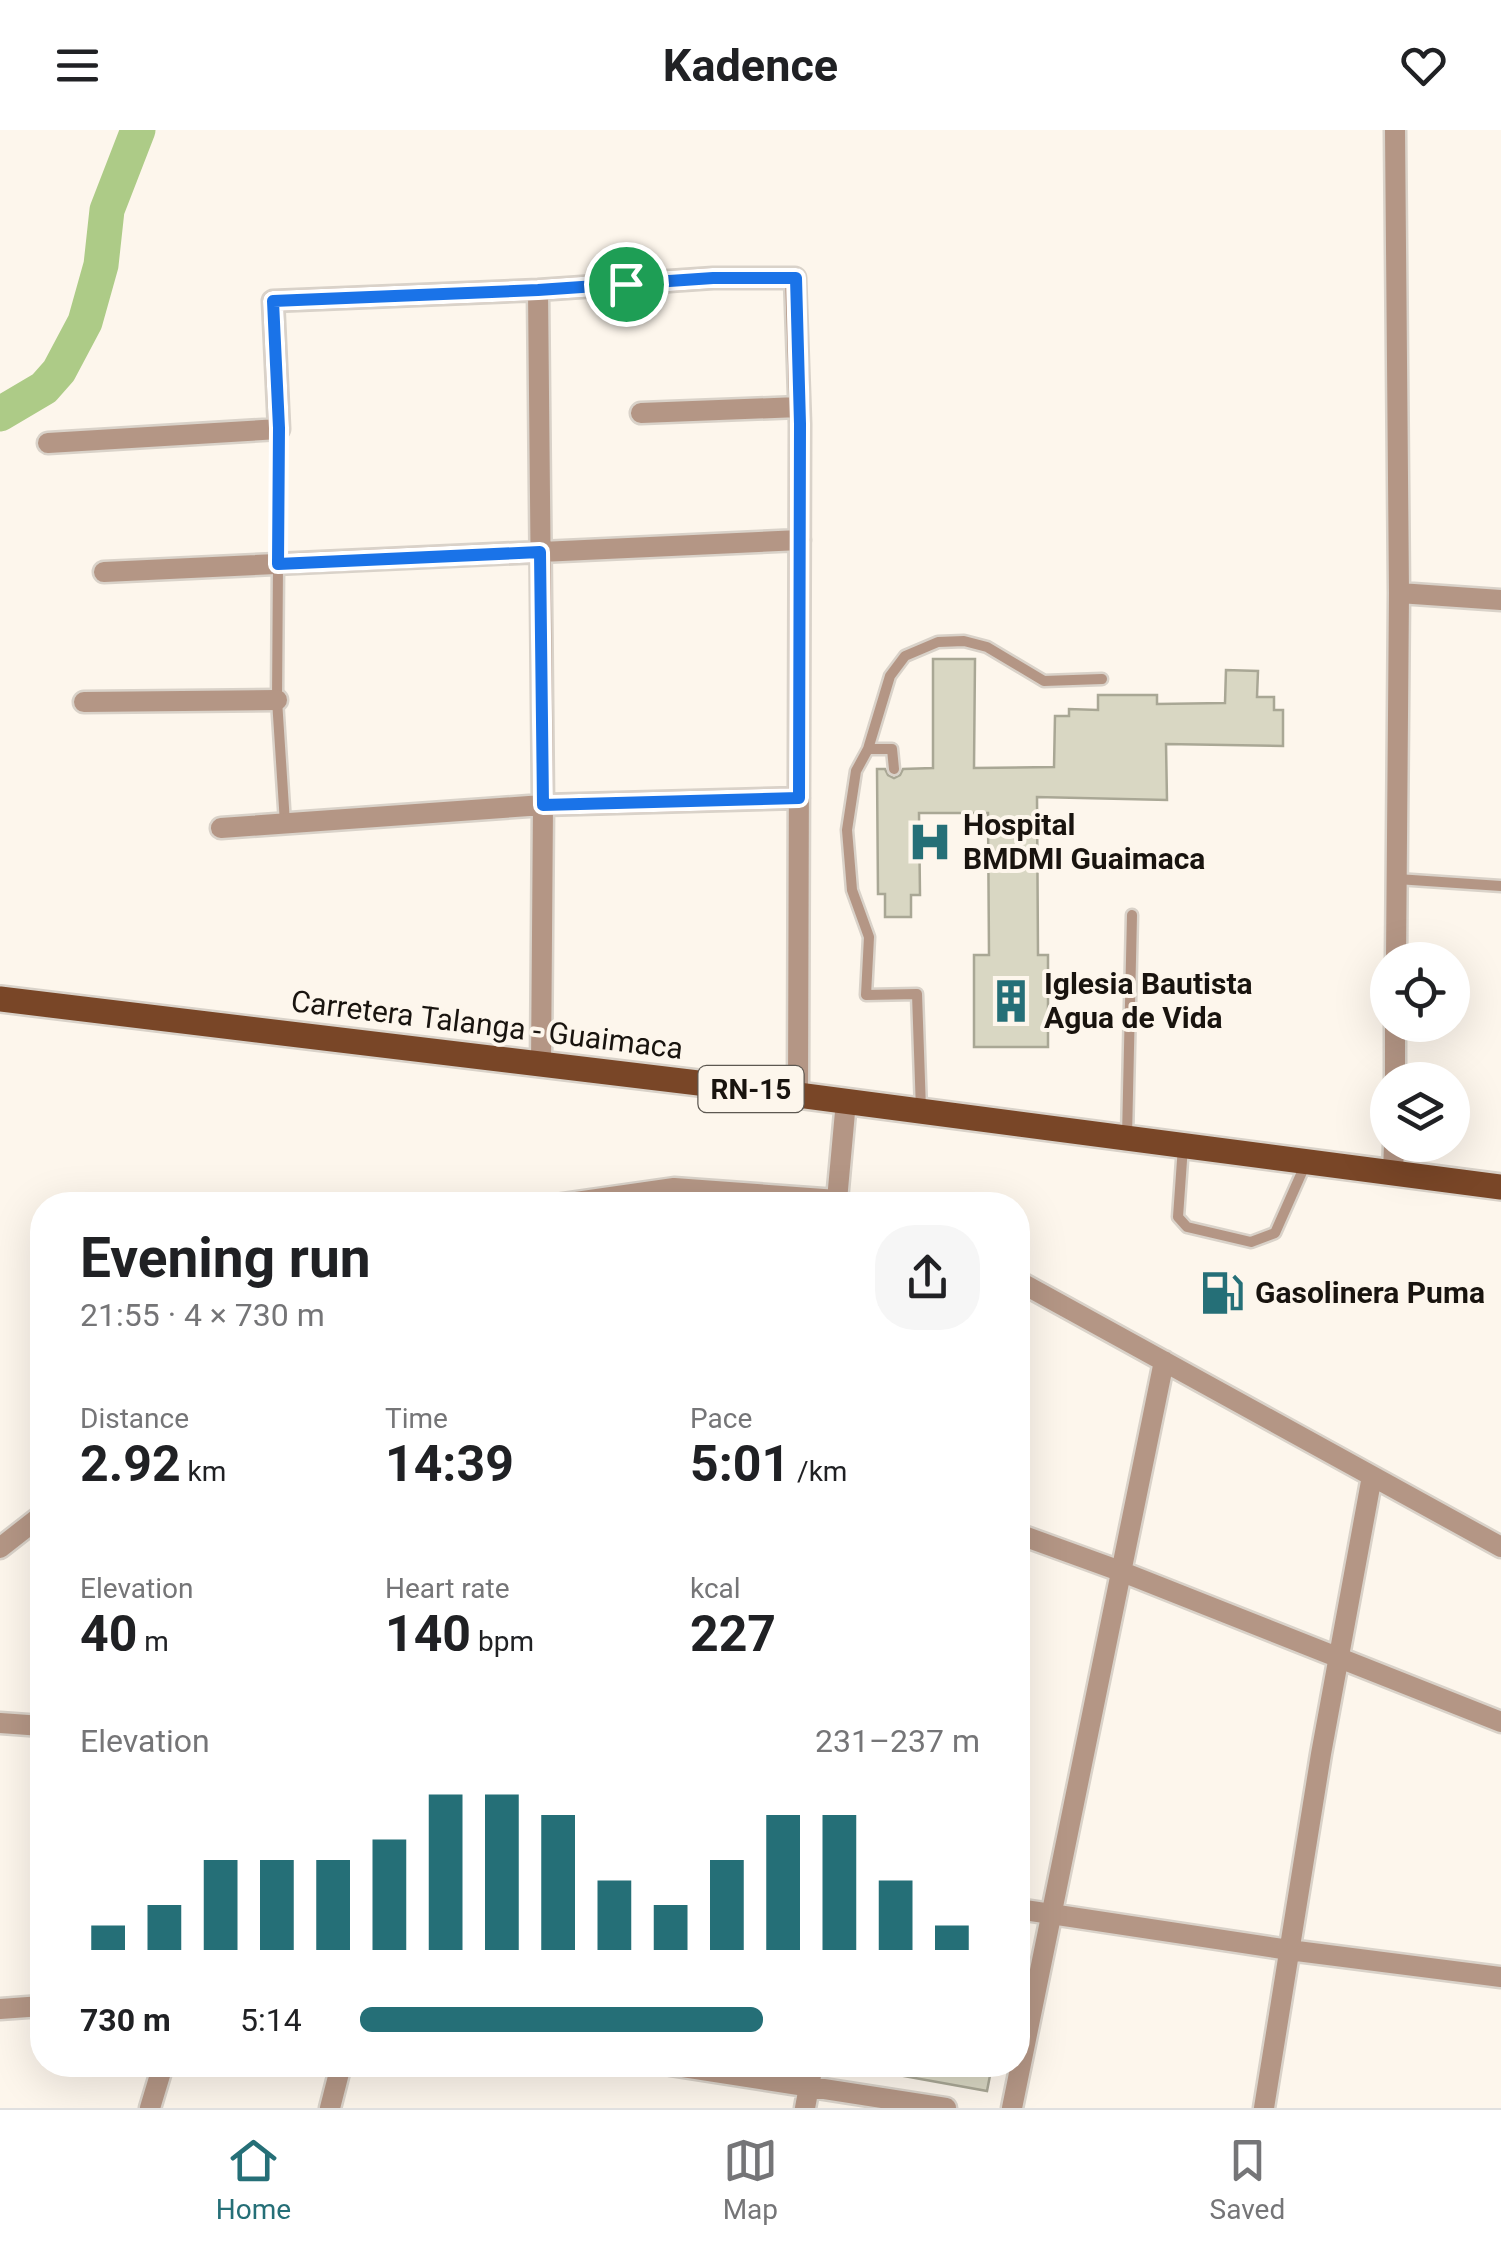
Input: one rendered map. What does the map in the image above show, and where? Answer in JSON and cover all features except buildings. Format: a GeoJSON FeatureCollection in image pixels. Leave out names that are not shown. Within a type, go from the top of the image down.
{"type":"FeatureCollection","features":[{"type":"Feature","properties":{"kind":"main road","name":"Carretera Talanga - Guaimaca"},"geometry":{"type":"LineString","coordinates":[[0,999],[846,1101],[1501,1187]]}},
{"type":"Feature","properties":{"kind":"street"},"geometry":{"type":"LineString","coordinates":[[1395,130],[1399,593],[1396,942]]}},
{"type":"Feature","properties":{"kind":"street"},"geometry":{"type":"LineString","coordinates":[[48,443],[279,428],[273,301],[713,278],[796,278],[800,407],[798,1095]]}},
{"type":"Feature","properties":{"kind":"street"},"geometry":{"type":"LineString","coordinates":[[538,290],[543,805],[540,1065]]}},
{"type":"Feature","properties":{"kind":"street"},"geometry":{"type":"LineString","coordinates":[[641,414],[800,407]]}},
{"type":"Feature","properties":{"kind":"street"},"geometry":{"type":"LineString","coordinates":[[104,572],[800,540]]}},
{"type":"Feature","properties":{"kind":"street"},"geometry":{"type":"LineString","coordinates":[[1399,593],[1501,600]]}},
{"type":"Feature","properties":{"kind":"street"},"geometry":{"type":"LineString","coordinates":[[84,702],[277,700]]}},
{"type":"Feature","properties":{"kind":"street"},"geometry":{"type":"LineString","coordinates":[[221,828],[543,805],[799,798]]}},
{"type":"Feature","properties":{"kind":"street"},"geometry":{"type":"LineString","coordinates":[[842,1192],[846,1101]]}},
{"type":"Feature","properties":{"kind":"street"},"geometry":{"type":"LineString","coordinates":[[1394,1162],[1394,1172]]}},
{"type":"Feature","properties":{"kind":"street"},"geometry":{"type":"LineString","coordinates":[[646,1192],[674,1188],[719,1192]]}},
{"type":"Feature","properties":{"kind":"street"},"geometry":{"type":"LineString","coordinates":[[1030,1287],[1501,1547]]}},
{"type":"Feature","properties":{"kind":"street"},"geometry":{"type":"LineString","coordinates":[[1030,2017],[1164,1361]]}},
{"type":"Feature","properties":{"kind":"street"},"geometry":{"type":"LineString","coordinates":[[1264,2108],[1372,1476]]}},
{"type":"Feature","properties":{"kind":"street"},"geometry":{"type":"LineString","coordinates":[[0,1548],[30,1524]]}},
{"type":"Feature","properties":{"kind":"street"},"geometry":{"type":"LineString","coordinates":[[1030,1538],[1501,1722]]}},
{"type":"Feature","properties":{"kind":"street"},"geometry":{"type":"LineString","coordinates":[[0,1723],[30,1725]]}},
{"type":"Feature","properties":{"kind":"street"},"geometry":{"type":"LineString","coordinates":[[1030,1911],[1501,1977]]}},
{"type":"Feature","properties":{"kind":"street"},"geometry":{"type":"LineString","coordinates":[[0,2009],[30,2007]]}},
{"type":"Feature","properties":{"kind":"street"},"geometry":{"type":"LineString","coordinates":[[150,2108],[160,2077]]}},
{"type":"Feature","properties":{"kind":"street"},"geometry":{"type":"LineString","coordinates":[[330,2108],[338,2077]]}},
{"type":"Feature","properties":{"kind":"street"},"geometry":{"type":"LineString","coordinates":[[806,2108],[811,2077]]}},
{"type":"Feature","properties":{"kind":"street"},"geometry":{"type":"LineString","coordinates":[[819,2077],[946,2108]]}},
{"type":"Feature","properties":{"kind":"street"},"geometry":{"type":"LineString","coordinates":[[1012,2108],[1018,2077]]}},
{"type":"Feature","properties":{"kind":"lane"},"geometry":{"type":"LineString","coordinates":[[279,428],[277,700],[286,824]]}},
{"type":"Feature","properties":{"kind":"lane"},"geometry":{"type":"LineString","coordinates":[[922,1111],[917,994],[866,994],[869,937],[852,890],[846,830],[856,771],[868,748],[890,676],[905,656],[938,642],[964,641],[987,647],[1044,681],[1102,679]]}},
{"type":"Feature","properties":{"kind":"lane"},"geometry":{"type":"LineString","coordinates":[[868,748],[892,748],[894,769]]}},
{"type":"Feature","properties":{"kind":"lane"},"geometry":{"type":"LineString","coordinates":[[1398,879],[1501,886]]}},
{"type":"Feature","properties":{"kind":"lane"},"geometry":{"type":"LineString","coordinates":[[1126,1138],[1132,915]]}},
{"type":"Feature","properties":{"kind":"lane"},"geometry":{"type":"LineString","coordinates":[[1183,1145],[1178,1217],[1181,1222],[1251,1242],[1275,1233],[1307,1161]]}},
{"type":"Feature","properties":{"kind":"waterway"},"geometry":{"type":"LineString","coordinates":[[0,414],[44,388],[59,371],[85,322],[101,265],[107,210],[138,130]]}},
{"type":"Feature","properties":{"kind":"place","name":"Hospital BMDMI Guaimaca"},"geometry":{"type":"Point","coordinates":[930,842]}},
{"type":"Feature","properties":{"kind":"place","name":"Iglesia Bautista Agua de Vida"},"geometry":{"type":"Point","coordinates":[1011,1001]}},
{"type":"Feature","properties":{"kind":"place","name":"Gasolinera Puma"},"geometry":{"type":"Point","coordinates":[1222,1293]}},
{"type":"Feature","properties":{"kind":"route"},"geometry":{"type":"LineString","coordinates":[[796,278],[800,424],[799,798],[543,805],[540,552],[278,564],[279,428],[273,301],[626,284],[796,278]]}}]}
